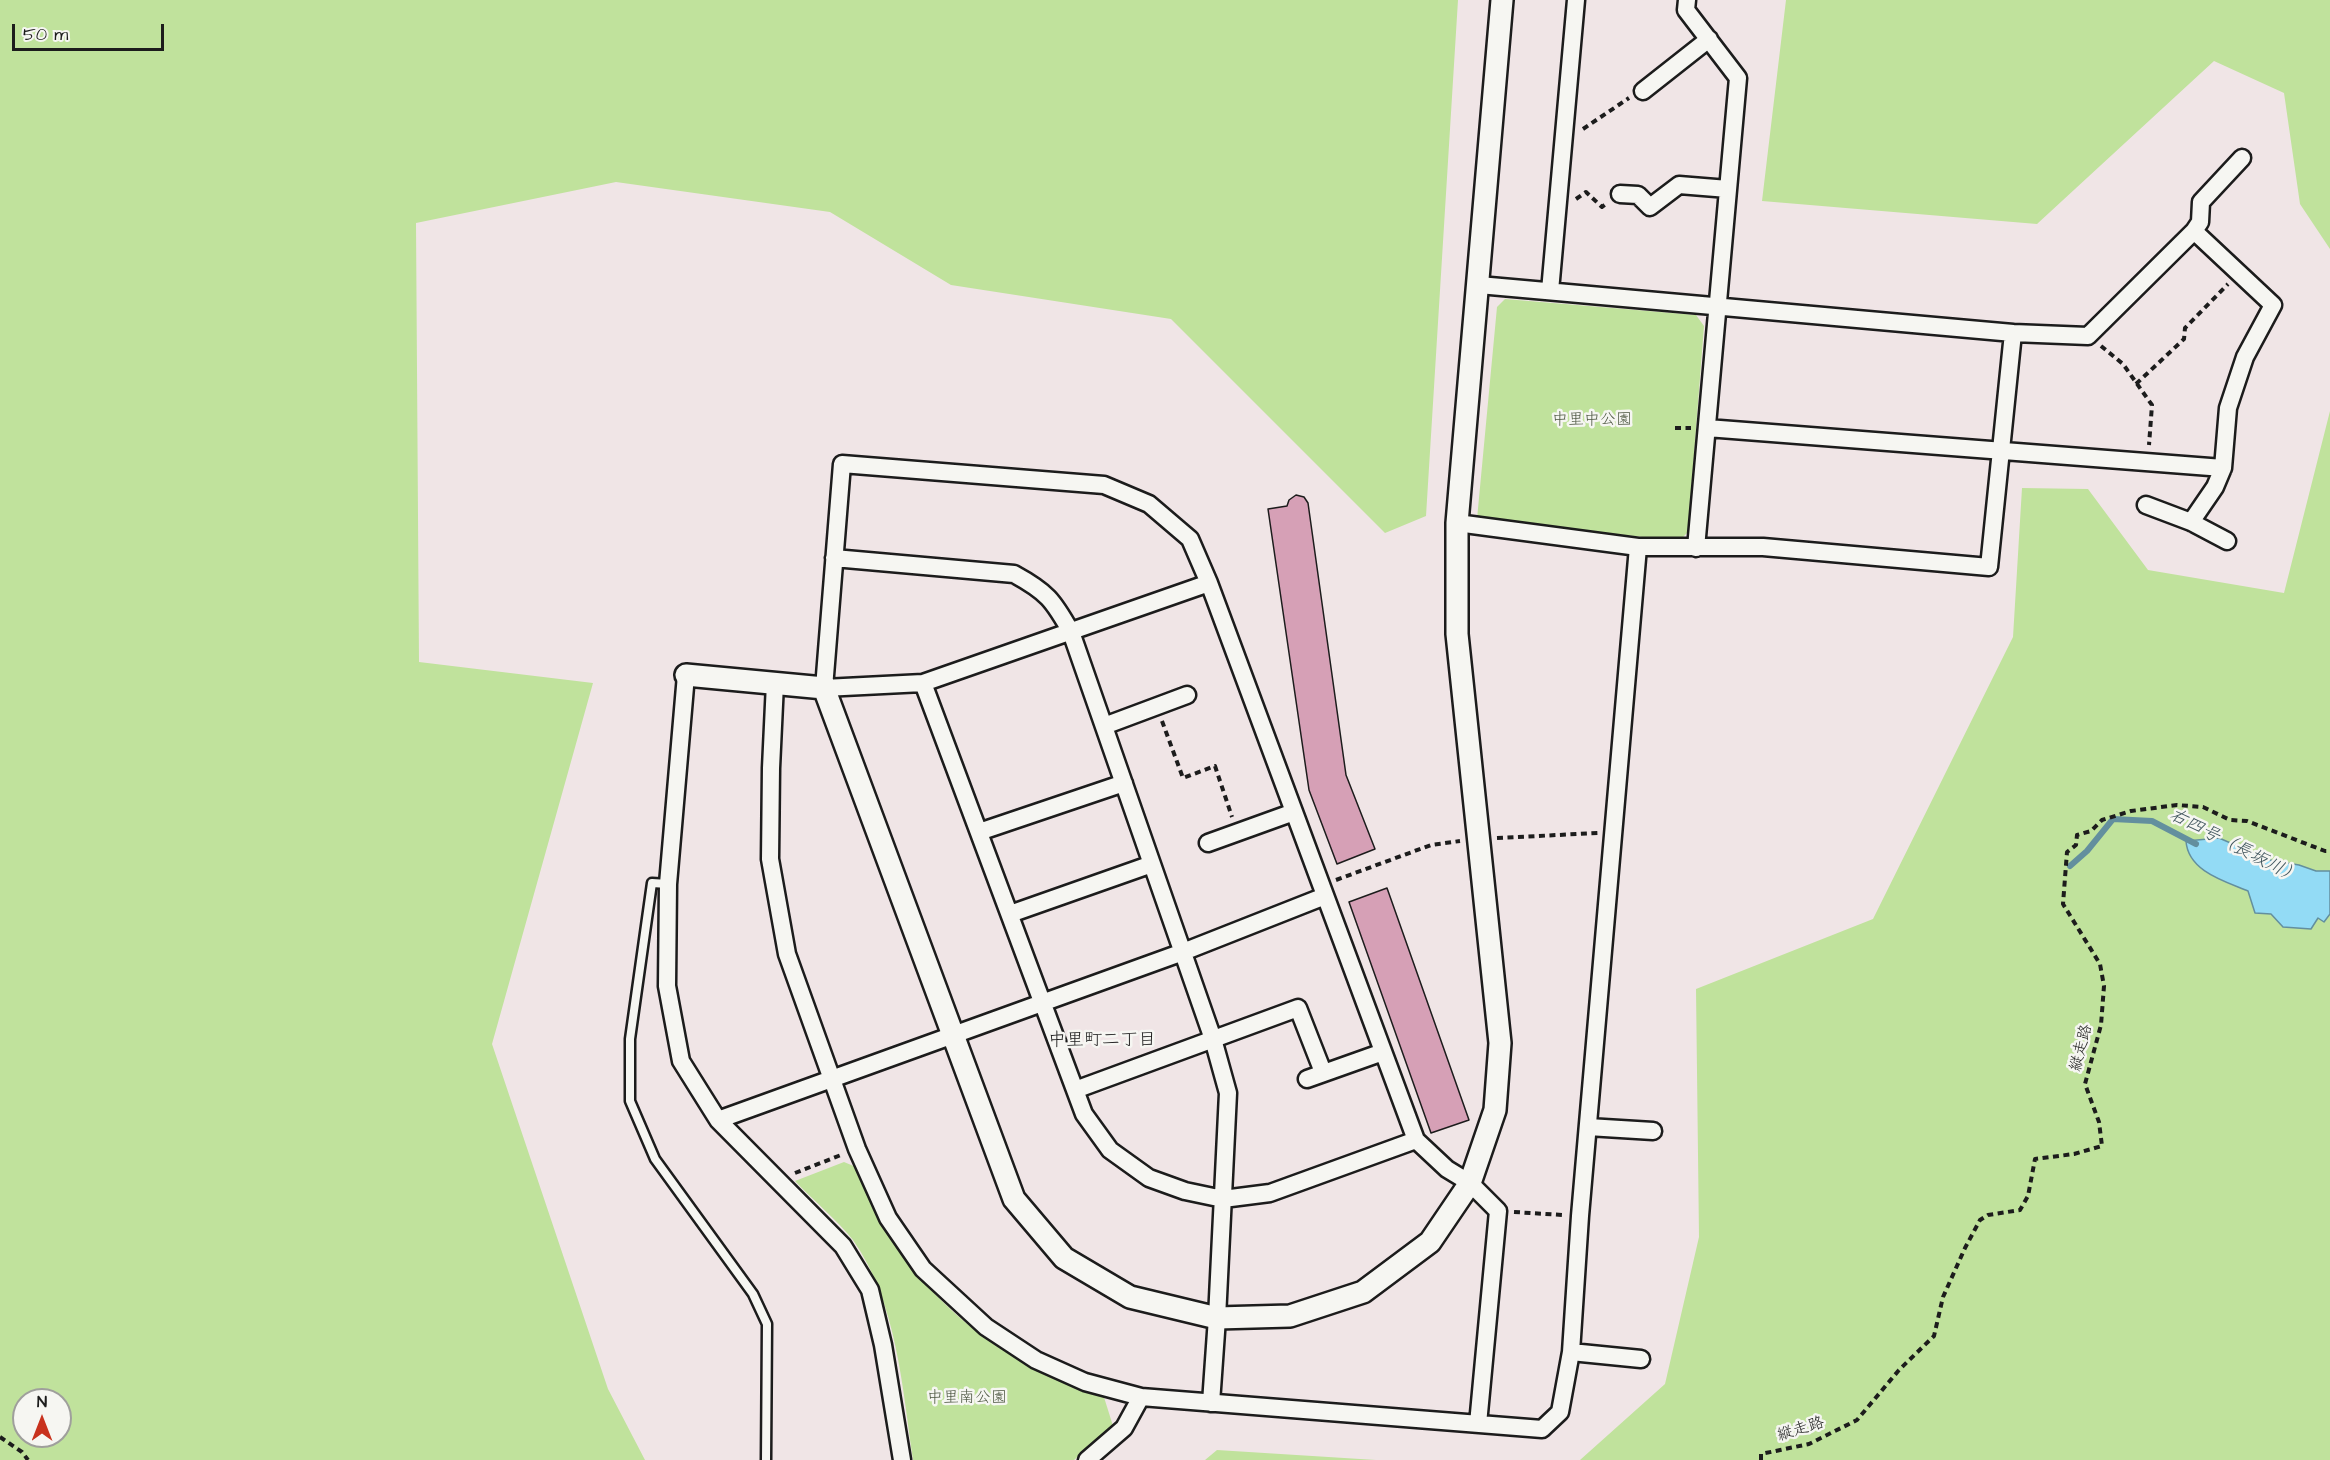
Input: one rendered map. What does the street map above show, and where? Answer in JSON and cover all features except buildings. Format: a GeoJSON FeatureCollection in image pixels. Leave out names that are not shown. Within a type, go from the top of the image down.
{"type":"FeatureCollection","features":[{"type":"Feature","properties":{"kind":"street"},"geometry":{"type":"LineString","coordinates":[[1478,1424],[1498,1211],[1470,1183],[1447,1169],[1416,1140],[1209,583],[1190,539],[1149,504],[1104,485],[842,464],[824,688],[1014,1199],[1064,1258],[1130,1297],[1217,1318],[1290,1316],[1363,1292],[1430,1242],[1470,1183],[1495,1110],[1500,1043],[1457,634],[1458,523],[1502,0]]}},
{"type":"Feature","properties":{"kind":"street"},"geometry":{"type":"LineString","coordinates":[[1550,291],[1576,0]]}},
{"type":"Feature","properties":{"kind":"street"},"geometry":{"type":"LineString","coordinates":[[1687,0],[1686,10],[1738,78],[1696,548]]}},
{"type":"Feature","properties":{"kind":"street"},"geometry":{"type":"LineString","coordinates":[[1643,91],[1709,39]]}},
{"type":"Feature","properties":{"kind":"street"},"geometry":{"type":"LineString","coordinates":[[1479,285],[2013,333],[2088,336],[2194,231],[2200,222],[2201,202],[2242,159]]}},
{"type":"Feature","properties":{"kind":"street"},"geometry":{"type":"LineString","coordinates":[[1620,194],[1638,195],[1650,207],[1679,185],[1728,189]]}},
{"type":"Feature","properties":{"kind":"street"},"geometry":{"type":"LineString","coordinates":[[2191,522],[2215,487],[2223,468],[2228,408],[2245,357],[2273,305],[2194,231]]}},
{"type":"Feature","properties":{"kind":"street"},"geometry":{"type":"LineString","coordinates":[[1458,523],[1638,547],[1763,547],[1989,567],[2013,333]]}},
{"type":"Feature","properties":{"kind":"street"},"geometry":{"type":"LineString","coordinates":[[1707,428],[2223,468]]}},
{"type":"Feature","properties":{"kind":"street"},"geometry":{"type":"LineString","coordinates":[[2146,505],[2191,522],[2227,541]]}},
{"type":"Feature","properties":{"kind":"street"},"geometry":{"type":"LineString","coordinates":[[776,683],[771,768],[770,859],[787,954],[857,1149],[888,1218],[923,1269],[986,1327],[1036,1360],[1085,1382],[1141,1397],[1542,1429],[1560,1412],[1571,1352],[1580,1216],[1638,547]]}},
{"type":"Feature","properties":{"kind":"street"},"geometry":{"type":"LineString","coordinates":[[834,558],[1014,574],[1039,588],[1057,607],[1071,633],[1213,1039],[1228,1093],[1217,1318],[1210,1403]]}},
{"type":"Feature","properties":{"kind":"street"},"geometry":{"type":"LineString","coordinates":[[902,1460],[884,1345],[870,1290],[843,1246],[718,1120],[681,1061],[667,986],[668,884],[686,675],[824,688],[923,683],[1209,583]]}},
{"type":"Feature","properties":{"kind":"street"},"geometry":{"type":"LineString","coordinates":[[923,683],[1084,1114],[1110,1150],[1149,1178],[1185,1191],[1223,1199],[1270,1194],[1416,1140]]}},
{"type":"Feature","properties":{"kind":"street"},"geometry":{"type":"LineString","coordinates":[[1104,726],[1187,695]]}},
{"type":"Feature","properties":{"kind":"street"},"geometry":{"type":"LineString","coordinates":[[979,832],[1124,783]]}},
{"type":"Feature","properties":{"kind":"street"},"geometry":{"type":"LineString","coordinates":[[1208,843],[1294,812]]}},
{"type":"Feature","properties":{"kind":"street"},"geometry":{"type":"LineString","coordinates":[[1010,914],[1152,864]]}},
{"type":"Feature","properties":{"kind":"street"},"geometry":{"type":"LineString","coordinates":[[718,1120],[1183,952],[1325,896]]}},
{"type":"Feature","properties":{"kind":"street"},"geometry":{"type":"LineString","coordinates":[[1075,1090],[1298,1008],[1323,1072]]}},
{"type":"Feature","properties":{"kind":"street"},"geometry":{"type":"LineString","coordinates":[[1307,1079],[1383,1052]]}},
{"type":"Feature","properties":{"kind":"street"},"geometry":{"type":"LineString","coordinates":[[1588,1127],[1653,1131]]}},
{"type":"Feature","properties":{"kind":"street"},"geometry":{"type":"LineString","coordinates":[[1571,1352],[1641,1359]]}},
{"type":"Feature","properties":{"kind":"street"},"geometry":{"type":"LineString","coordinates":[[1087,1460],[1124,1428],[1141,1397]]}},
{"type":"Feature","properties":{"kind":"lane"},"geometry":{"type":"LineString","coordinates":[[668,884],[652,883],[630,1039],[630,1101],[655,1159],[753,1294],[767,1324],[766,1460]]}},
{"type":"Feature","properties":{"kind":"path"},"geometry":{"type":"LineString","coordinates":[[1563,142],[1643,91]]}},
{"type":"Feature","properties":{"kind":"path"},"geometry":{"type":"LineString","coordinates":[[1558,205],[1568,205],[1586,192],[1602,207],[1620,194]]}},
{"type":"Feature","properties":{"kind":"path"},"geometry":{"type":"LineString","coordinates":[[2136,384],[2184,339],[2186,328],[2238,274]]}},
{"type":"Feature","properties":{"kind":"path"},"geometry":{"type":"LineString","coordinates":[[2088,336],[2123,364],[2152,405],[2147,462]]}},
{"type":"Feature","properties":{"kind":"path"},"geometry":{"type":"LineString","coordinates":[[1157,706],[1183,778],[1215,766],[1237,832]]}},
{"type":"Feature","properties":{"kind":"path","name":"縦走路"},"geometry":{"type":"LineString","coordinates":[[1761,1460],[1761,1454],[1809,1444],[1857,1420],[1899,1370],[1934,1336],[1943,1297],[1980,1220],[1988,1215],[2020,1210],[2028,1196],[2036,1160],[2074,1154],[2102,1146],[2099,1122],[2085,1084],[2101,1025],[2104,987],[2100,964],[2063,904],[2067,852],[2076,845],[2078,835],[2091,831],[2102,820],[2131,811],[2177,805],[2203,807],[2230,820],[2247,821],[2330,851]]}},
{"type":"Feature","properties":{"kind":"path"},"geometry":{"type":"LineString","coordinates":[[778,1180],[857,1149]]}},
{"type":"Feature","properties":{"kind":"path"},"geometry":{"type":"LineString","coordinates":[[1498,1211],[1580,1216]]}},
{"type":"Feature","properties":{"kind":"path"},"geometry":{"type":"LineString","coordinates":[[0,1437],[22,1452],[28,1460]]}},
{"type":"Feature","properties":{"kind":"green space"},"geometry":{"type":"Polygon","coordinates":[[[0,0],[1458,0],[1426,516],[1385,533],[1171,319],[951,285],[830,212],[616,182],[416,223],[419,662],[593,683],[492,1044],[608,1389],[645,1460],[0,1460],[0,0]]]}},
{"type":"Feature","properties":{"kind":"green space"},"geometry":{"type":"Polygon","coordinates":[[[1786,0],[2330,0],[2330,249],[2300,204],[2284,93],[2214,61],[2037,224],[1762,201],[1786,0]]]}},
{"type":"Feature","properties":{"kind":"green space","name":"中里中公園"},"geometry":{"type":"Polygon","coordinates":[[[1505,299],[1696,315],[1704,326],[1688,532],[1679,541],[1477,519],[1497,307],[1505,299]]]}},
{"type":"Feature","properties":{"kind":"green space"},"geometry":{"type":"Polygon","coordinates":[[[2330,411],[2330,1460],[1580,1460],[1665,1384],[1699,1237],[1696,989],[1873,919],[2013,637],[2022,488],[2088,489],[2148,570],[2284,593],[2330,411]]]}},
{"type":"Feature","properties":{"kind":"green space","name":"中里南公園"},"geometry":{"type":"Polygon","coordinates":[[[844,1162],[856,1167],[882,1225],[915,1272],[935,1294],[980,1334],[1029,1366],[1084,1390],[1103,1394],[1113,1426],[1074,1460],[913,1460],[901,1374],[879,1291],[868,1265],[853,1240],[795,1181],[844,1162]]]}},
{"type":"Feature","properties":{"kind":"green space"},"geometry":{"type":"Polygon","coordinates":[[[1217,1450],[1376,1460],[1205,1460],[1217,1450]]]}},
{"type":"Feature","properties":{"kind":"water"},"geometry":{"type":"Polygon","coordinates":[[[2219,838],[2270,860],[2299,865],[2316,871],[2330,871],[2330,914],[2324,922],[2318,918],[2311,929],[2283,927],[2271,914],[2255,913],[2248,891],[2209,874],[2193,860],[2188,851],[2186,841],[2219,838]]]}},
{"type":"Feature","properties":{"kind":"waterway","name":"右四号（長坂川）"},"geometry":{"type":"LineString","coordinates":[[2070,866],[2087,851],[2113,819],[2152,821],[2196,844]]}},
{"type":"Feature","properties":{"kind":"district","name":"中里町二丁目"},"geometry":{"type":"Point","coordinates":[1102,1041]}}]}
